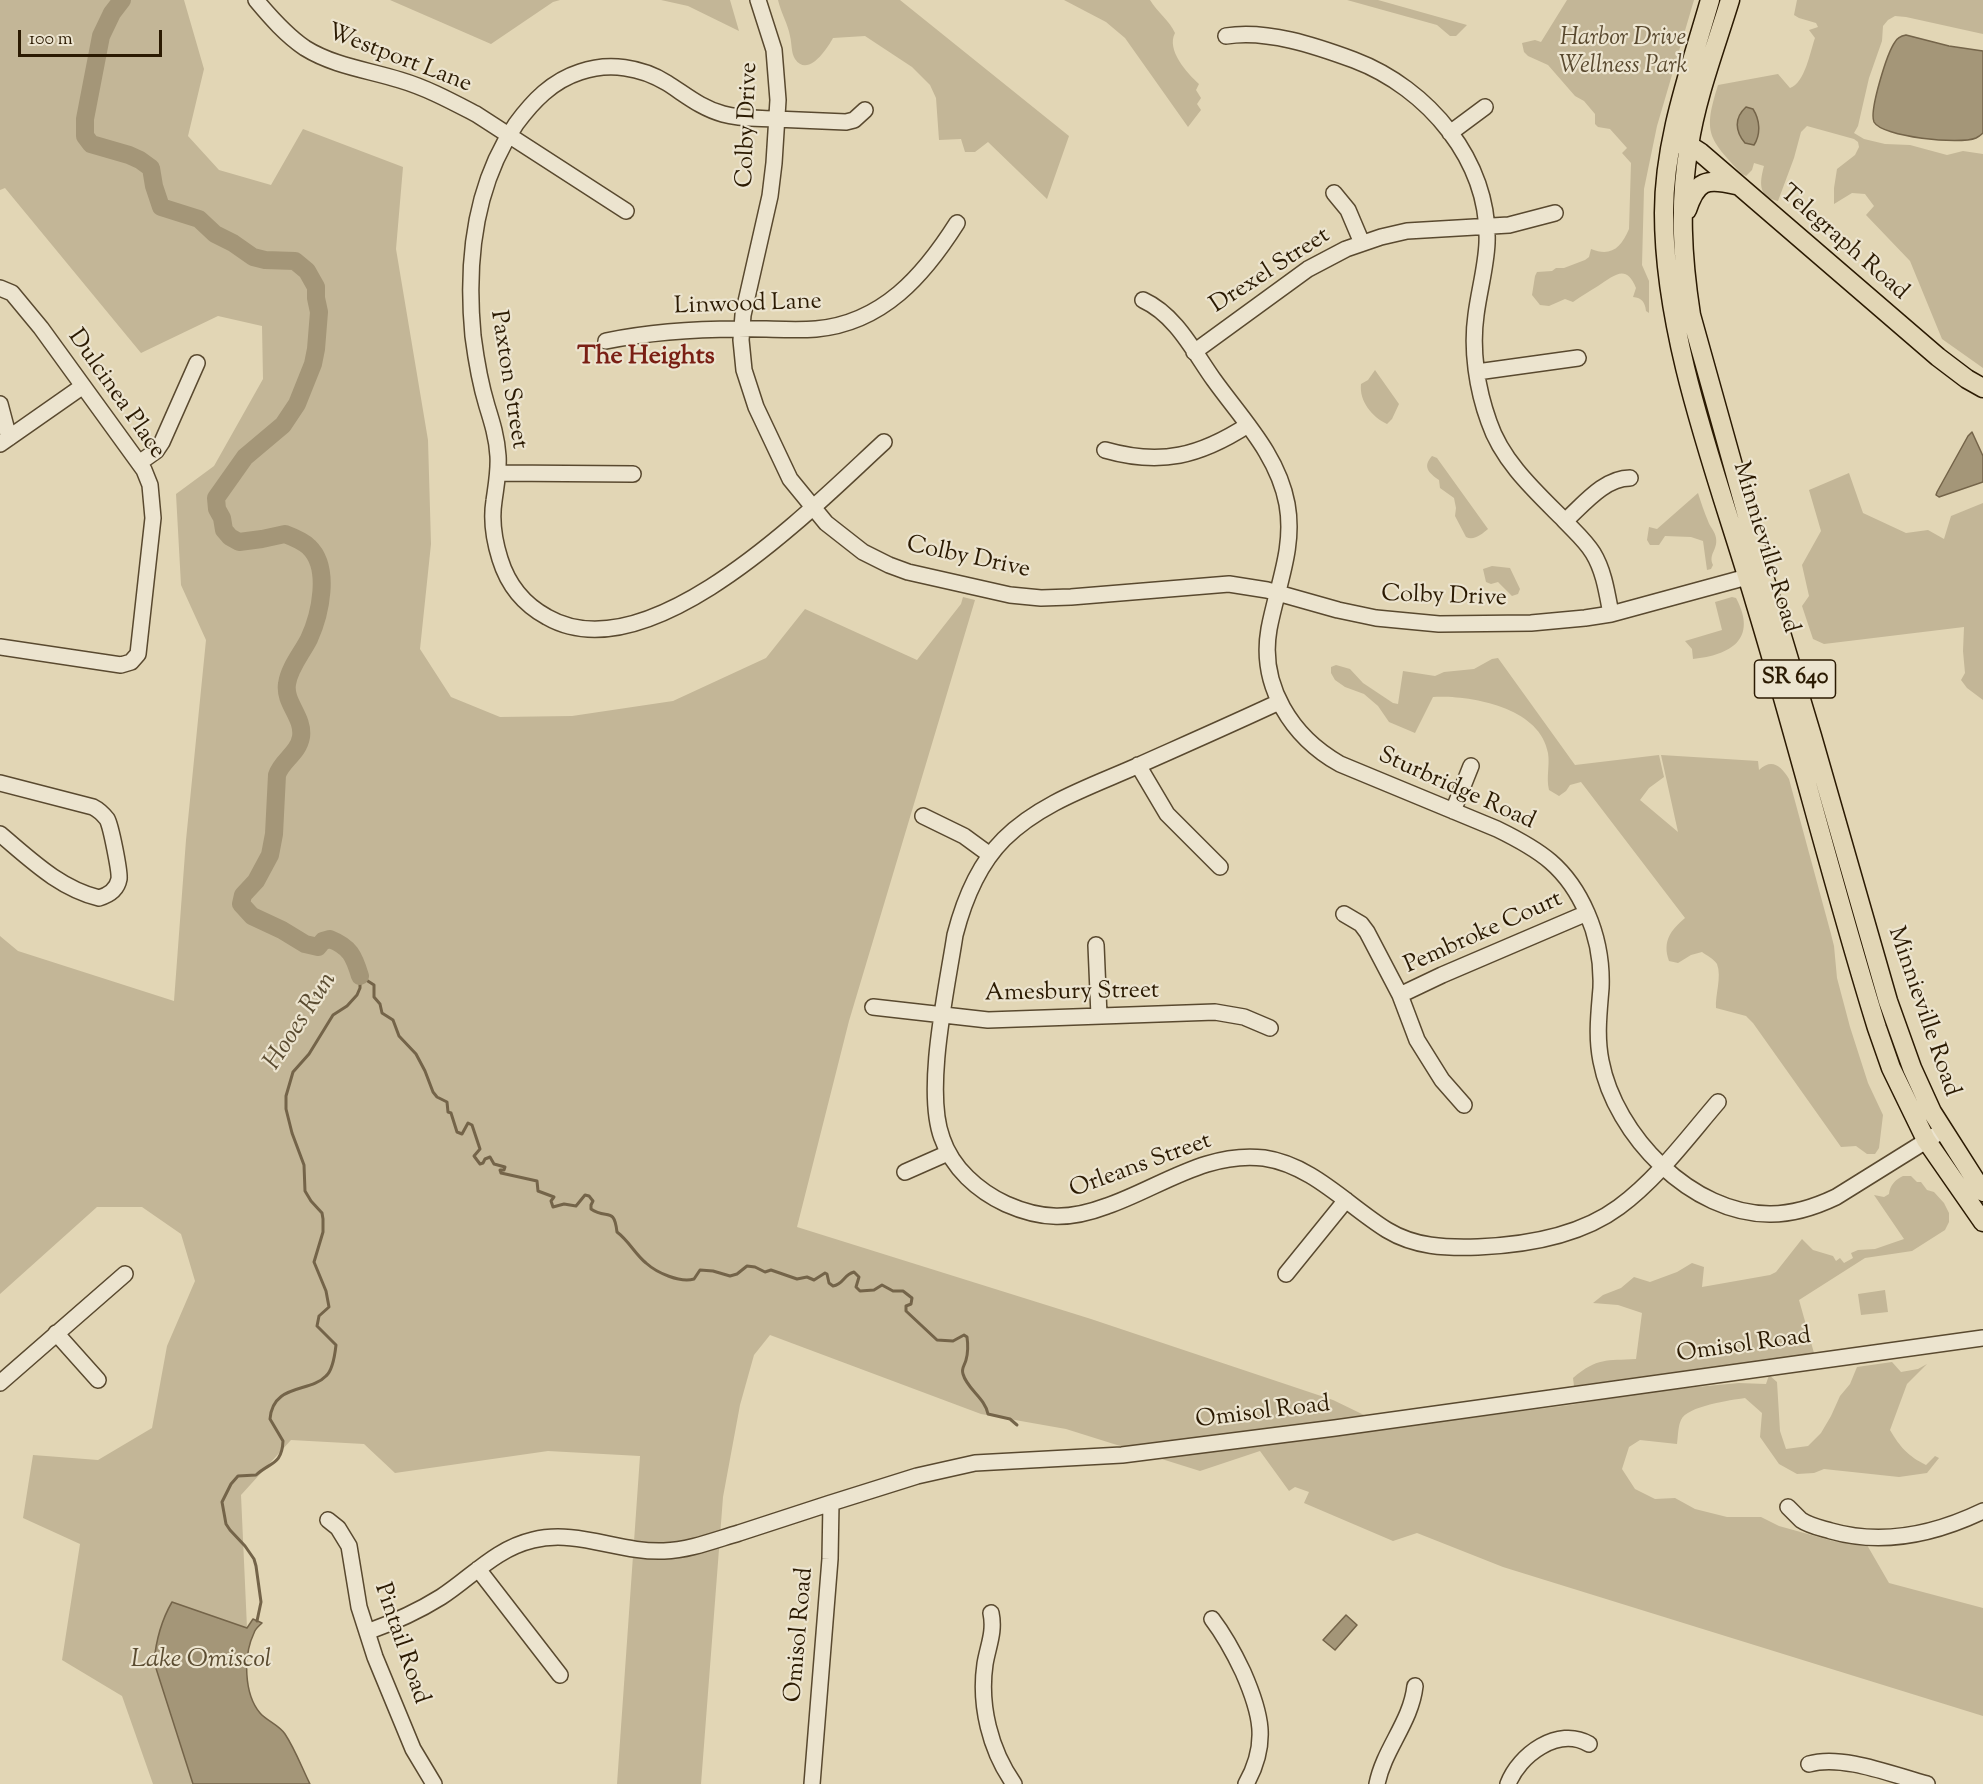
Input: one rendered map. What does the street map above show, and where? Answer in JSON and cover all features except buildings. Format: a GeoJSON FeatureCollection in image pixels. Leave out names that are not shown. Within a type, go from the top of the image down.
{"type":"FeatureCollection","features":[{"type":"Feature","properties":{"kind":"main road","name":"Minnieville Road"},"geometry":{"type":"LineString","coordinates":[[1710,0],[1670,143],[1665,184],[1666,268],[1678,334],[1698,415],[1819,758],[1888,1001],[1920,1089],[1942,1131],[1983,1192]]}},
{"type":"Feature","properties":{"kind":"main road"},"geometry":{"type":"LineString","coordinates":[[1689,145],[1683,136],[1683,124],[1720,0]]}},
{"type":"Feature","properties":{"kind":"main road","name":"Minnieville Road"},"geometry":{"type":"LineString","coordinates":[[1730,0],[1698,105],[1689,145],[1682,225],[1684,272],[1691,315],[1794,731],[1877,1028],[1891,1068],[1926,1140],[1983,1222]]}},
{"type":"Feature","properties":{"kind":"main road"},"geometry":{"type":"LineString","coordinates":[[1670,143],[1689,145]]}},
{"type":"Feature","properties":{"kind":"main road","name":"Telegraph Road"},"geometry":{"type":"LineString","coordinates":[[1689,145],[1700,152],[1938,357],[1983,388]]}},
{"type":"Feature","properties":{"kind":"main road"},"geometry":{"type":"LineString","coordinates":[[1682,225],[1692,196],[1700,185],[1716,181],[1737,185]]}},
{"type":"Feature","properties":{"kind":"street","name":"Westport Lane"},"geometry":{"type":"LineString","coordinates":[[256,0],[292,38],[315,53],[345,66],[424,88],[476,114],[626,211]]}},
{"type":"Feature","properties":{"kind":"street","name":"Colby Drive"},"geometry":{"type":"LineString","coordinates":[[758,0],[774,50],[778,87],[770,196],[741,328],[744,370],[756,407],[782,465],[796,487],[826,523],[849,542],[889,565],[925,577],[1001,594],[1027,597],[1071,597],[1229,584],[1278,593],[1360,616],[1439,624],[1531,623],[1611,614],[1755,575]]}},
{"type":"Feature","properties":{"kind":"street"},"geometry":{"type":"LineString","coordinates":[[1226,36],[1263,35],[1362,63],[1414,95],[1450,133],[1476,179],[1484,207],[1486,253],[1474,337],[1477,372],[1488,420],[1501,448],[1531,486],[1588,546],[1604,582],[1611,614]]}},
{"type":"Feature","properties":{"kind":"street","name":"Paxton Street"},"geometry":{"type":"LineString","coordinates":[[865,110],[854,120],[846,122],[735,117],[719,113],[689,99],[658,78],[633,69],[607,67],[579,72],[551,86],[530,106],[509,135],[492,168],[481,199],[471,274],[474,337],[479,374],[496,437],[498,473],[493,520],[500,562],[516,593],[537,612],[553,621],[582,629],[606,630],[621,627],[651,618],[694,598],[738,569],[813,507],[884,442]]}},
{"type":"Feature","properties":{"kind":"street"},"geometry":{"type":"LineString","coordinates":[[1450,133],[1485,107]]}},
{"type":"Feature","properties":{"kind":"street"},"geometry":{"type":"LineString","coordinates":[[1334,193],[1348,210],[1362,243]]}},
{"type":"Feature","properties":{"kind":"street","name":"Drexel Street"},"geometry":{"type":"LineString","coordinates":[[1194,352],[1308,269],[1326,258],[1362,243],[1407,231],[1520,223],[1555,213]]}},
{"type":"Feature","properties":{"kind":"street","name":"Linwood Lane"},"geometry":{"type":"LineString","coordinates":[[606,341],[669,331],[741,328],[816,329],[839,325],[864,316],[898,296],[927,267],[957,223]]}},
{"type":"Feature","properties":{"kind":"street","name":"Dulcinea Place"},"geometry":{"type":"LineString","coordinates":[[0,288],[12,293],[41,328],[144,470],[150,485],[153,518],[138,654],[135,659],[126,665],[121,665],[0,647]]}},
{"type":"Feature","properties":{"kind":"street","name":"Sturbridge Road"},"geometry":{"type":"LineString","coordinates":[[1143,300],[1154,305],[1170,318],[1270,457],[1282,485],[1287,505],[1288,547],[1270,628],[1268,653],[1272,684],[1293,724],[1304,737],[1340,764],[1518,839],[1558,866],[1587,913],[1597,946],[1600,969],[1599,1047],[1605,1077],[1620,1113],[1638,1140],[1663,1167],[1687,1186],[1724,1206],[1753,1213],[1790,1213],[1829,1200],[1942,1131]]}},
{"type":"Feature","properties":{"kind":"street"},"geometry":{"type":"LineString","coordinates":[[1477,372],[1578,358]]}},
{"type":"Feature","properties":{"kind":"street"},"geometry":{"type":"LineString","coordinates":[[139,463],[156,451],[162,442],[197,363]]}},
{"type":"Feature","properties":{"kind":"street"},"geometry":{"type":"LineString","coordinates":[[0,404],[4,441],[83,386]]}},
{"type":"Feature","properties":{"kind":"street"},"geometry":{"type":"LineString","coordinates":[[1105,450],[1138,458],[1171,458],[1210,447],[1248,425]]}},
{"type":"Feature","properties":{"kind":"street"},"geometry":{"type":"LineString","coordinates":[[498,473],[633,474]]}},
{"type":"Feature","properties":{"kind":"street"},"geometry":{"type":"LineString","coordinates":[[1565,521],[1607,484],[1630,477]]}},
{"type":"Feature","properties":{"kind":"street","name":"Orleans Street"},"geometry":{"type":"LineString","coordinates":[[1280,702],[1086,788],[1033,815],[1004,839],[990,855],[976,878],[959,918],[938,1056],[936,1109],[942,1139],[948,1153],[967,1177],[997,1200],[1025,1211],[1049,1216],[1082,1215],[1137,1194],[1193,1168],[1227,1159],[1250,1157],[1280,1161],[1296,1167],[1387,1230],[1418,1244],[1451,1248],[1488,1246],[1546,1237],[1586,1226],[1619,1207],[1663,1167],[1718,1102]]}},
{"type":"Feature","properties":{"kind":"street"},"geometry":{"type":"LineString","coordinates":[[1138,765],[1167,814],[1220,867]]}},
{"type":"Feature","properties":{"kind":"street"},"geometry":{"type":"LineString","coordinates":[[1453,811],[1471,766]]}},
{"type":"Feature","properties":{"kind":"street"},"geometry":{"type":"LineString","coordinates":[[0,783],[93,807],[100,811],[109,824],[119,876],[117,885],[112,891],[99,897],[70,888],[56,880],[0,834]]}},
{"type":"Feature","properties":{"kind":"street"},"geometry":{"type":"LineString","coordinates":[[923,816],[964,836],[990,855]]}},
{"type":"Feature","properties":{"kind":"street","name":"Pembroke Court"},"geometry":{"type":"LineString","coordinates":[[1400,995],[1587,913]]}},
{"type":"Feature","properties":{"kind":"street","name":"Pembroke Court"},"geometry":{"type":"LineString","coordinates":[[1344,914],[1361,924],[1368,932],[1400,995],[1417,1040],[1442,1080],[1464,1105]]}},
{"type":"Feature","properties":{"kind":"street"},"geometry":{"type":"LineString","coordinates":[[1096,945],[1099,1016]]}},
{"type":"Feature","properties":{"kind":"street","name":"Amesbury Street"},"geometry":{"type":"LineString","coordinates":[[873,1007],[988,1020],[1215,1012],[1244,1017],[1270,1028]]}},
{"type":"Feature","properties":{"kind":"street"},"geometry":{"type":"LineString","coordinates":[[905,1172],[948,1153]]}},
{"type":"Feature","properties":{"kind":"street"},"geometry":{"type":"LineString","coordinates":[[1286,1274],[1346,1200]]}},
{"type":"Feature","properties":{"kind":"street"},"geometry":{"type":"LineString","coordinates":[[0,1383],[124,1274]]}},
{"type":"Feature","properties":{"kind":"street"},"geometry":{"type":"LineString","coordinates":[[56,1333],[98,1380]]}},
{"type":"Feature","properties":{"kind":"street","name":"Omisol Road"},"geometry":{"type":"LineString","coordinates":[[812,1784],[830,1559],[831,1503],[916,1476],[975,1463],[1133,1454],[1983,1338]]}},
{"type":"Feature","properties":{"kind":"street"},"geometry":{"type":"LineString","coordinates":[[367,1632],[418,1611],[505,1550],[534,1539],[565,1538],[636,1550],[666,1551],[706,1543],[831,1503]]}},
{"type":"Feature","properties":{"kind":"street"},"geometry":{"type":"LineString","coordinates":[[1788,1507],[1801,1520],[1814,1526],[1838,1533],[1884,1538],[1917,1535],[1942,1529],[1983,1511]]}},
{"type":"Feature","properties":{"kind":"street","name":"Pintail Road"},"geometry":{"type":"LineString","coordinates":[[328,1520],[338,1528],[349,1546],[359,1607],[367,1632],[413,1749],[434,1784]]}},
{"type":"Feature","properties":{"kind":"street"},"geometry":{"type":"LineString","coordinates":[[478,1569],[560,1675]]}},
{"type":"Feature","properties":{"kind":"street"},"geometry":{"type":"LineString","coordinates":[[991,1614],[993,1634],[986,1662],[983,1697],[994,1745],[1014,1784]]}},
{"type":"Feature","properties":{"kind":"street"},"geometry":{"type":"LineString","coordinates":[[1212,1619],[1236,1657],[1259,1713],[1258,1759],[1246,1784]]}},
{"type":"Feature","properties":{"kind":"street"},"geometry":{"type":"LineString","coordinates":[[1377,1784],[1383,1762],[1411,1708],[1415,1686]]}},
{"type":"Feature","properties":{"kind":"street"},"geometry":{"type":"LineString","coordinates":[[1508,1784],[1517,1766],[1526,1756],[1545,1744],[1556,1740],[1571,1739],[1583,1740],[1589,1744]]}},
{"type":"Feature","properties":{"kind":"street"},"geometry":{"type":"LineString","coordinates":[[1809,1764],[1818,1761],[1838,1761],[1927,1784]]}},
{"type":"Feature","properties":{"kind":"green space"},"geometry":{"type":"Polygon","coordinates":[[[0,0],[184,0],[204,69],[188,136],[219,170],[271,185],[303,129],[403,167],[396,249],[428,440],[431,544],[420,649],[451,697],[500,717],[572,716],[673,701],[766,658],[805,609],[917,660],[961,604],[963,597],[975,600],[849,1021],[797,1227],[1091,1319],[1333,1400],[1391,1428],[1570,1405],[1654,1391],[1739,1383],[1766,1384],[1769,1375],[1777,1382],[1780,1431],[1786,1449],[1808,1446],[1821,1433],[1840,1396],[1850,1384],[1857,1367],[1892,1362],[1901,1372],[1918,1369],[1927,1364],[1907,1384],[1890,1430],[1905,1451],[1920,1462],[1926,1465],[1935,1456],[1939,1458],[1927,1473],[1899,1477],[1824,1469],[1814,1473],[1797,1474],[1779,1464],[1760,1437],[1762,1413],[1745,1398],[1710,1404],[1685,1415],[1680,1422],[1677,1444],[1640,1440],[1629,1447],[1622,1469],[1635,1489],[1655,1499],[1675,1498],[1695,1509],[1727,1517],[1761,1517],[1779,1526],[1833,1541],[1867,1545],[1889,1583],[1983,1608],[1983,1716],[1503,1567],[1417,1533],[1393,1541],[1304,1503],[1309,1492],[1295,1487],[1289,1491],[1260,1451],[1200,1471],[1066,1429],[981,1414],[770,1335],[754,1355],[740,1405],[723,1497],[701,1784],[617,1784],[640,1456],[548,1451],[395,1473],[364,1444],[291,1440],[241,1495],[247,1628],[173,1603],[154,1662],[193,1784],[153,1784],[122,1696],[62,1660],[80,1544],[23,1518],[33,1455],[98,1460],[152,1428],[167,1346],[195,1281],[181,1234],[142,1207],[97,1207],[0,1294],[0,936],[18,951],[174,1001],[186,840],[206,640],[181,585],[176,494],[214,466],[263,379],[262,326],[218,316],[141,353],[5,188],[0,190],[0,0]]]}},
{"type":"Feature","properties":{"kind":"green space"},"geometry":{"type":"Polygon","coordinates":[[[390,0],[560,0],[553,2],[491,44],[390,0]]]}},
{"type":"Feature","properties":{"kind":"green space"},"geometry":{"type":"Polygon","coordinates":[[[661,0],[730,0],[739,31],[688,6],[661,0]]]}},
{"type":"Feature","properties":{"kind":"green space"},"geometry":{"type":"Polygon","coordinates":[[[778,0],[900,0],[1069,136],[1047,199],[988,142],[975,152],[965,152],[961,139],[939,140],[936,98],[930,85],[912,67],[865,36],[833,38],[817,60],[811,64],[800,64],[793,54],[789,32],[778,0]]]}},
{"type":"Feature","properties":{"kind":"green space"},"geometry":{"type":"Polygon","coordinates":[[[1064,0],[1150,0],[1175,33],[1173,47],[1179,61],[1199,84],[1196,90],[1201,98],[1197,104],[1201,110],[1188,127],[1125,38],[1106,22],[1064,0]]]}},
{"type":"Feature","properties":{"kind":"green space"},"geometry":{"type":"Polygon","coordinates":[[[1347,0],[1378,0],[1467,25],[1456,36],[1450,36],[1437,25],[1347,0]]]}},
{"type":"Feature","properties":{"kind":"green space","name":"Harbor Drive Wellness Park"},"geometry":{"type":"Polygon","coordinates":[[[1567,0],[1694,0],[1657,126],[1644,189],[1642,265],[1649,281],[1649,313],[1639,298],[1633,297],[1636,288],[1632,280],[1624,274],[1614,276],[1573,302],[1565,299],[1549,306],[1540,305],[1532,295],[1537,272],[1564,268],[1585,260],[1589,257],[1591,249],[1604,252],[1615,249],[1629,229],[1631,163],[1622,153],[1627,148],[1610,129],[1598,127],[1595,124],[1595,114],[1584,101],[1575,96],[1548,65],[1524,52],[1522,43],[1535,40],[1541,42],[1567,0]]]}},
{"type":"Feature","properties":{"kind":"green space"},"geometry":{"type":"Polygon","coordinates":[[[1797,0],[1983,0],[1983,34],[1906,17],[1895,16],[1888,20],[1883,26],[1882,41],[1854,133],[1864,139],[1885,144],[1910,145],[1947,155],[1963,151],[1983,154],[1983,368],[1942,339],[1910,261],[1866,215],[1874,206],[1865,194],[1852,193],[1834,204],[1837,169],[1855,155],[1859,147],[1858,142],[1807,126],[1801,132],[1778,201],[1766,196],[1763,192],[1761,183],[1764,166],[1754,163],[1752,170],[1746,176],[1716,143],[1710,125],[1718,85],[1778,74],[1790,88],[1800,80],[1815,38],[1809,30],[1818,27],[1816,23],[1794,15],[1797,0]]]}},
{"type":"Feature","properties":{"kind":"green space"},"geometry":{"type":"Polygon","coordinates":[[[1375,370],[1399,404],[1387,424],[1372,413],[1362,396],[1361,384],[1368,380],[1375,370]]]}},
{"type":"Feature","properties":{"kind":"green space"},"geometry":{"type":"Polygon","coordinates":[[[1432,456],[1437,458],[1488,529],[1481,535],[1475,538],[1466,537],[1455,516],[1454,498],[1440,488],[1439,480],[1428,470],[1427,463],[1432,456]]]}},
{"type":"Feature","properties":{"kind":"green space"},"geometry":{"type":"Polygon","coordinates":[[[1849,473],[1863,513],[1906,533],[1928,530],[1944,539],[1951,516],[1983,503],[1983,700],[1967,688],[1961,680],[1965,673],[1964,627],[1824,644],[1813,639],[1802,606],[1809,596],[1802,565],[1821,531],[1809,490],[1849,473]]]}},
{"type":"Feature","properties":{"kind":"green space"},"geometry":{"type":"Polygon","coordinates":[[[1698,493],[1716,538],[1713,565],[1707,570],[1703,541],[1691,537],[1665,536],[1659,545],[1650,545],[1647,540],[1649,527],[1657,529],[1698,493]]]}},
{"type":"Feature","properties":{"kind":"green space"},"geometry":{"type":"Polygon","coordinates":[[[1492,566],[1510,568],[1520,589],[1518,594],[1512,596],[1498,582],[1491,584],[1486,582],[1483,569],[1492,566]]]}},
{"type":"Feature","properties":{"kind":"green space"},"geometry":{"type":"Polygon","coordinates":[[[1736,598],[1744,624],[1737,642],[1719,654],[1693,659],[1692,649],[1685,641],[1722,630],[1715,602],[1736,598]]]}},
{"type":"Feature","properties":{"kind":"green space"},"geometry":{"type":"Polygon","coordinates":[[[1498,658],[1575,765],[1659,755],[1664,777],[1649,788],[1640,800],[1678,832],[1661,755],[1758,761],[1759,770],[1772,764],[1786,774],[1831,934],[1837,978],[1850,1027],[1868,1083],[1883,1115],[1879,1148],[1875,1154],[1867,1154],[1856,1146],[1841,1147],[1753,1023],[1746,1016],[1716,1008],[1719,975],[1714,960],[1702,952],[1691,955],[1678,963],[1669,961],[1667,942],[1669,936],[1685,918],[1581,782],[1570,785],[1559,796],[1549,790],[1548,753],[1542,737],[1532,725],[1518,715],[1484,702],[1465,698],[1433,697],[1415,733],[1389,722],[1378,706],[1364,694],[1345,687],[1335,680],[1331,673],[1331,667],[1336,665],[1350,669],[1363,683],[1398,704],[1403,671],[1435,676],[1444,672],[1474,669],[1498,658]]]}},
{"type":"Feature","properties":{"kind":"green space"},"geometry":{"type":"Polygon","coordinates":[[[1903,1176],[1911,1176],[1917,1182],[1921,1182],[1927,1190],[1934,1192],[1944,1203],[1949,1213],[1949,1222],[1945,1230],[1912,1251],[1865,1258],[1799,1300],[1814,1353],[1574,1386],[1573,1378],[1589,1366],[1609,1360],[1636,1359],[1642,1313],[1618,1305],[1593,1303],[1603,1295],[1621,1288],[1634,1277],[1650,1282],[1677,1272],[1692,1263],[1704,1267],[1702,1287],[1770,1275],[1776,1272],[1802,1239],[1813,1250],[1833,1256],[1836,1261],[1840,1258],[1844,1263],[1853,1258],[1851,1253],[1858,1250],[1875,1249],[1904,1239],[1874,1195],[1884,1197],[1889,1194],[1893,1183],[1903,1176]]]}},
{"type":"Feature","properties":{"kind":"green space"},"geometry":{"type":"Polygon","coordinates":[[[1885,1290],[1888,1312],[1861,1315],[1858,1294],[1885,1290]]]}},
{"type":"Feature","properties":{"kind":"water"},"geometry":{"type":"Polygon","coordinates":[[[1906,35],[1949,46],[1983,51],[1983,133],[1967,140],[1939,140],[1891,132],[1874,122],[1876,95],[1888,58],[1899,37],[1906,35]]]}},
{"type":"Feature","properties":{"kind":"water"},"geometry":{"type":"Polygon","coordinates":[[[1746,107],[1753,109],[1758,122],[1759,132],[1754,145],[1745,143],[1739,134],[1737,125],[1739,116],[1746,107]]]}},
{"type":"Feature","properties":{"kind":"water"},"geometry":{"type":"Polygon","coordinates":[[[1972,432],[1983,456],[1983,482],[1939,497],[1936,495],[1937,492],[1972,432]]]}},
{"type":"Feature","properties":{"kind":"water","name":"Lake Omiscol"},"geometry":{"type":"Polygon","coordinates":[[[172,1602],[247,1628],[253,1619],[262,1623],[250,1642],[248,1653],[247,1675],[251,1696],[260,1713],[285,1734],[310,1784],[193,1784],[154,1662],[160,1631],[172,1602]]]}},
{"type":"Feature","properties":{"kind":"water"},"geometry":{"type":"Polygon","coordinates":[[[1346,1615],[1357,1625],[1335,1650],[1323,1640],[1346,1615]]]}},
{"type":"Feature","properties":{"kind":"waterway","name":"Hooes Run"},"geometry":{"type":"LineString","coordinates":[[122,0],[112,13],[101,36],[85,119],[85,136],[91,144],[129,155],[151,168],[161,207],[199,219],[215,234],[253,257],[265,260],[295,261],[307,271],[316,287],[319,312],[316,349],[313,364],[297,404],[283,425],[245,457],[216,498],[224,530],[230,537],[239,542],[285,534],[295,538],[307,545],[316,556],[322,579],[317,617],[309,639],[293,666],[287,684],[288,697],[300,723],[301,737],[297,748],[282,765],[277,775],[274,834],[270,855],[256,881],[243,895],[241,904],[252,916],[305,944],[318,947],[323,941],[330,939],[342,945],[353,958],[360,976]]}},
{"type":"Feature","properties":{"kind":"waterway"},"geometry":{"type":"LineString","coordinates":[[360,976],[374,985],[374,997],[380,1004],[382,1013],[393,1020],[399,1036],[416,1054],[433,1092],[447,1102],[448,1112],[451,1113],[457,1132],[462,1134],[468,1123],[472,1125],[480,1149],[474,1156],[480,1164],[490,1157],[494,1164],[505,1167],[504,1170],[500,1170],[501,1173],[537,1181],[538,1191],[554,1197],[551,1201],[553,1207],[564,1204],[576,1206],[585,1195],[589,1196],[593,1201],[591,1209],[612,1216],[617,1232],[642,1259],[656,1270],[682,1280],[694,1279],[700,1270],[730,1276],[737,1274],[747,1266],[765,1272],[771,1270],[797,1279],[807,1277],[814,1280],[825,1273],[829,1283],[833,1286],[854,1272],[859,1277],[856,1287],[860,1291],[874,1290],[882,1285],[893,1291],[903,1291],[912,1298],[911,1304],[906,1306],[906,1311],[937,1340],[953,1341],[964,1335],[967,1337],[966,1362],[962,1370],[965,1379],[983,1403],[988,1414],[1010,1419],[1017,1425]]}},
{"type":"Feature","properties":{"kind":"waterway","name":"Hooes Run"},"geometry":{"type":"LineString","coordinates":[[257,1621],[261,1602],[254,1559],[226,1524],[222,1502],[238,1476],[256,1475],[278,1459],[283,1441],[270,1419],[273,1408],[278,1399],[285,1394],[311,1385],[326,1376],[332,1366],[336,1345],[317,1326],[319,1316],[329,1307],[326,1291],[314,1262],[323,1232],[323,1219],[322,1213],[305,1191],[304,1165],[292,1133],[286,1109],[286,1096],[293,1072],[309,1054],[333,1015],[347,1006],[357,995],[360,988],[360,977]]}},
{"type":"Feature","properties":{"kind":"district","name":"The Heights"},"geometry":{"type":"Point","coordinates":[646,359]}}]}
